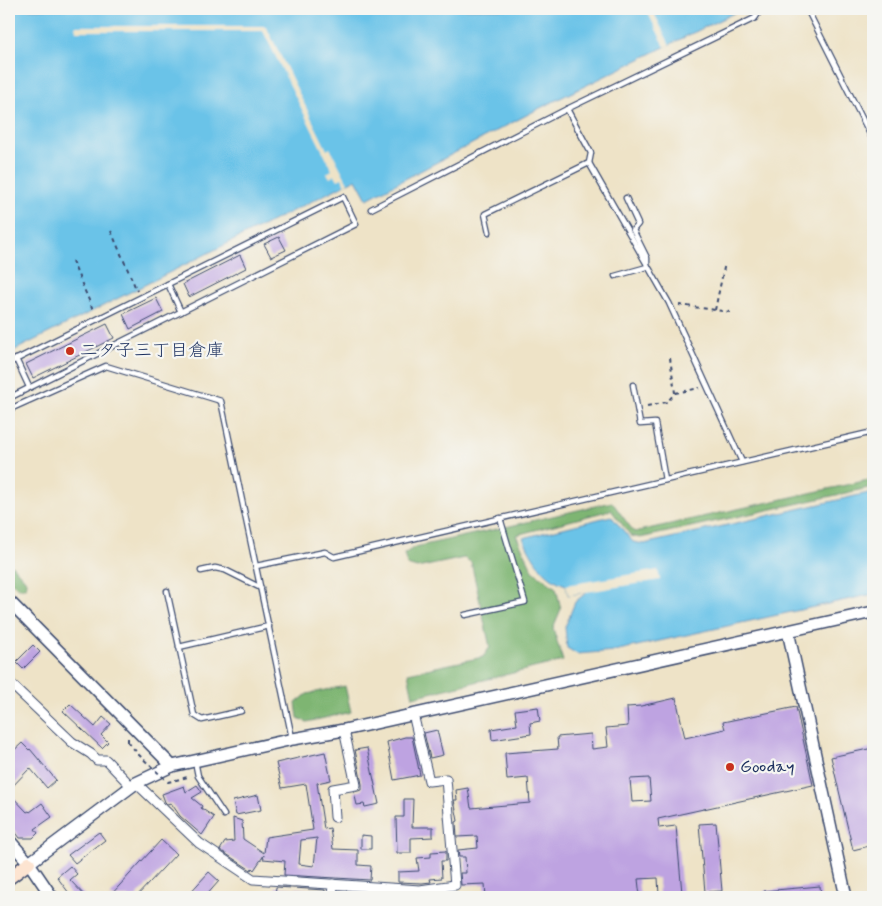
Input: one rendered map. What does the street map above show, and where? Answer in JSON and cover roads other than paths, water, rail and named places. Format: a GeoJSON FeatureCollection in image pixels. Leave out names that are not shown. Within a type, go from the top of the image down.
{"type":"FeatureCollection","features":[{"type":"Feature","properties":{"kind":"main road"},"geometry":{"type":"LineString","coordinates":[[9,878],[29,863]]}},
{"type":"Feature","properties":{"kind":"street"},"geometry":{"type":"LineString","coordinates":[[9,601],[172,766]]}},
{"type":"Feature","properties":{"kind":"street"},"geometry":{"type":"LineString","coordinates":[[29,863],[133,785],[172,766],[293,739],[344,730],[873,612]]}},
{"type":"Feature","properties":{"kind":"street"},"geometry":{"type":"LineString","coordinates":[[788,631],[846,897]]}},
{"type":"Feature","properties":{"kind":"street"},"geometry":{"type":"LineString","coordinates":[[9,682],[62,734],[97,760],[106,760],[199,843],[253,879],[420,890],[456,885],[446,779],[429,782],[413,714]]}},
{"type":"Feature","properties":{"kind":"street"},"geometry":{"type":"LineString","coordinates":[[336,817],[333,790],[356,785],[344,730]]}},
{"type":"Feature","properties":{"kind":"street"},"geometry":{"type":"LineString","coordinates":[[9,840],[29,863],[52,897]]}},
{"type":"Feature","properties":{"kind":"street"},"geometry":{"type":"LineString","coordinates":[[332,897],[333,884]]}},
{"type":"Feature","properties":{"kind":"lane"},"geometry":{"type":"LineString","coordinates":[[371,209],[568,109],[755,18],[761,9]]}},
{"type":"Feature","properties":{"kind":"lane"},"geometry":{"type":"LineString","coordinates":[[807,9],[873,140]]}},
{"type":"Feature","properties":{"kind":"lane"},"geometry":{"type":"LineString","coordinates":[[568,109],[591,153],[589,163],[669,303],[742,462]]}},
{"type":"Feature","properties":{"kind":"lane"},"geometry":{"type":"LineString","coordinates":[[489,232],[485,214],[589,163]]}},
{"type":"Feature","properties":{"kind":"lane"},"geometry":{"type":"LineString","coordinates":[[9,363],[343,197],[356,224],[9,398]]}},
{"type":"Feature","properties":{"kind":"lane"},"geometry":{"type":"LineString","coordinates":[[626,198],[638,224],[633,230],[647,258],[647,267]]}},
{"type":"Feature","properties":{"kind":"lane"},"geometry":{"type":"LineString","coordinates":[[615,276],[647,267]]}},
{"type":"Feature","properties":{"kind":"lane"},"geometry":{"type":"LineString","coordinates":[[168,284],[180,312]]}},
{"type":"Feature","properties":{"kind":"lane"},"geometry":{"type":"LineString","coordinates":[[16,359],[29,388]]}},
{"type":"Feature","properties":{"kind":"lane"},"geometry":{"type":"LineString","coordinates":[[10,409],[106,366],[221,401],[293,739]]}},
{"type":"Feature","properties":{"kind":"lane"},"geometry":{"type":"LineString","coordinates":[[633,385],[640,424],[655,423],[665,480]]}},
{"type":"Feature","properties":{"kind":"lane"},"geometry":{"type":"LineString","coordinates":[[256,566],[325,552],[334,557],[873,432]]}},
{"type":"Feature","properties":{"kind":"lane"},"geometry":{"type":"LineString","coordinates":[[466,615],[525,602],[500,518]]}},
{"type":"Feature","properties":{"kind":"lane"},"geometry":{"type":"LineString","coordinates":[[200,571],[215,568],[225,570],[261,588]]}},
{"type":"Feature","properties":{"kind":"lane"},"geometry":{"type":"LineString","coordinates":[[167,591],[194,715],[202,720],[241,712]]}},
{"type":"Feature","properties":{"kind":"lane"},"geometry":{"type":"LineString","coordinates":[[179,647],[269,626]]}},
{"type":"Feature","properties":{"kind":"lane"},"geometry":{"type":"LineString","coordinates":[[195,761],[198,776],[224,814]]}},
{"type":"Feature","properties":{"kind":"water"},"geometry":{"type":"Polygon","coordinates":[[[9,9],[742,9],[540,108],[367,199],[356,179],[9,353],[9,9]]]}},
{"type":"Feature","properties":{"kind":"water"},"geometry":{"type":"Polygon","coordinates":[[[873,492],[873,594],[614,651],[577,654],[567,648],[565,627],[575,602],[587,592],[568,595],[566,585],[551,578],[545,572],[535,560],[523,538],[611,516],[633,542],[644,544],[873,492]]]}},
{"type":"Feature","properties":{"kind":"place","name":"二タ子三丁目倉庫"},"geometry":{"type":"Point","coordinates":[70,351]}},
{"type":"Feature","properties":{"kind":"place","name":"Gooday"},"geometry":{"type":"Point","coordinates":[730,767]}}]}
